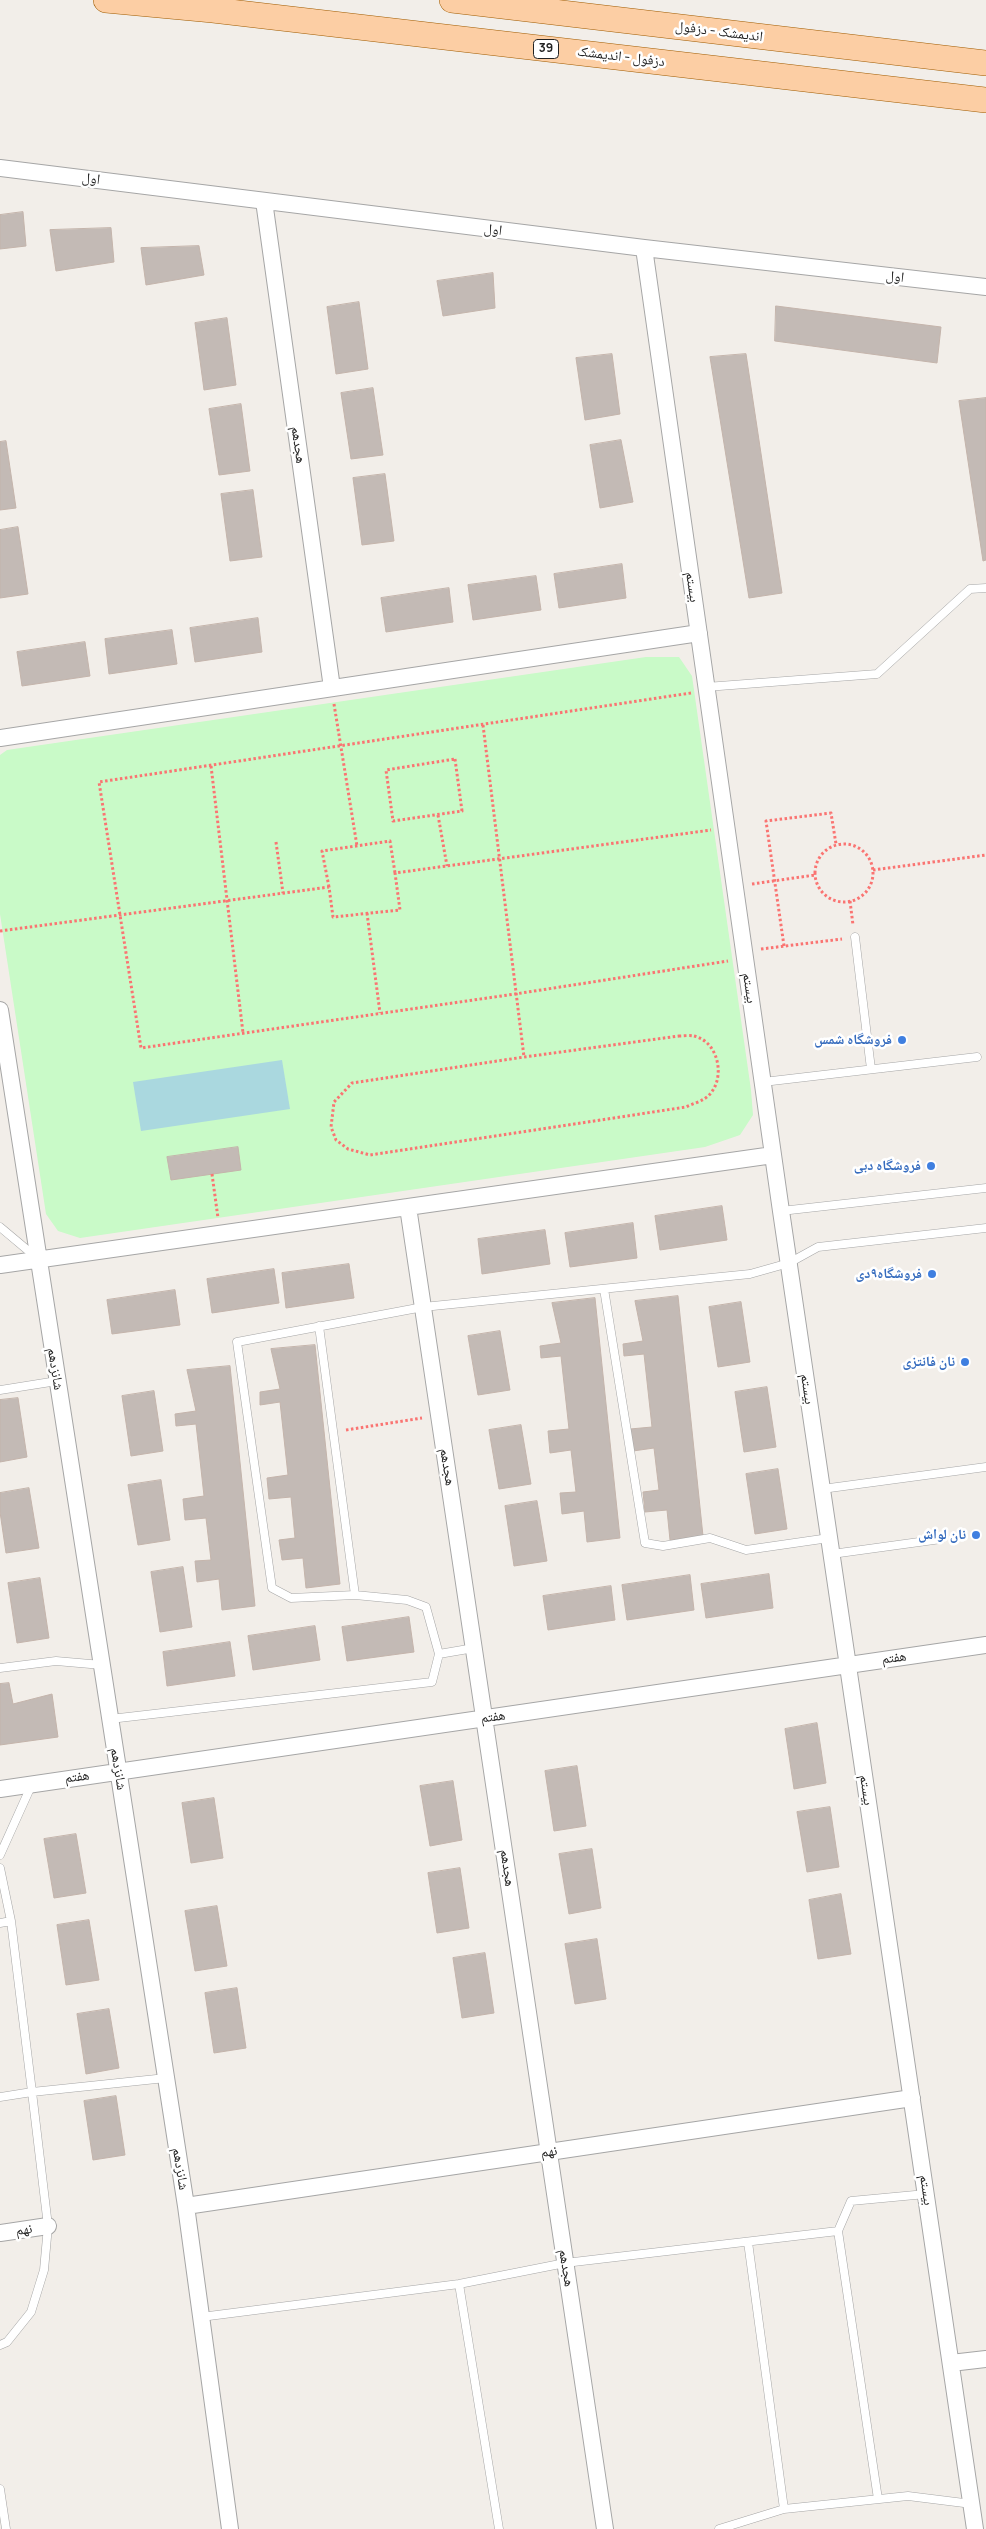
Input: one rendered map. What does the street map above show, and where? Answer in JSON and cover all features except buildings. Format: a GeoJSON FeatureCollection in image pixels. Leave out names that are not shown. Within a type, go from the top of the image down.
{"type":"FeatureCollection","features":[{"type":"Feature","properties":{"kind":"main road","name":"دزفول - اندیمشک"},"geometry":{"type":"LineString","coordinates":[[106,0],[213,10],[986,100]]}},
{"type":"Feature","properties":{"kind":"main road","name":"اندیمشک - دزفول"},"geometry":{"type":"LineString","coordinates":[[452,0],[986,63]]}},
{"type":"Feature","properties":{"kind":"street","name":"اول"},"geometry":{"type":"LineString","coordinates":[[0,168],[644,248],[986,288]]}},
{"type":"Feature","properties":{"kind":"street","name":"هجدهم"},"geometry":{"type":"LineString","coordinates":[[264,201],[332,688]]}},
{"type":"Feature","properties":{"kind":"street","name":"بیستم"},"geometry":{"type":"LineString","coordinates":[[644,248],[762,1082],[975,2529]]}},
{"type":"Feature","properties":{"kind":"street"},"geometry":{"type":"LineString","coordinates":[[0,738],[699,633]]}},
{"type":"Feature","properties":{"kind":"street","name":"شانزدهم"},"geometry":{"type":"LineString","coordinates":[[0,1010],[186,2206],[230,2529]]}},
{"type":"Feature","properties":{"kind":"street"},"geometry":{"type":"LineString","coordinates":[[0,1265],[774,1155]]}},
{"type":"Feature","properties":{"kind":"street","name":"هجدهم"},"geometry":{"type":"LineString","coordinates":[[408,1206],[605,2529]]}},
{"type":"Feature","properties":{"kind":"street","name":"هفتم"},"geometry":{"type":"LineString","coordinates":[[0,1789],[986,1645]]}},
{"type":"Feature","properties":{"kind":"street","name":"نهم"},"geometry":{"type":"LineString","coordinates":[[186,2206],[912,2098]]}},
{"type":"Feature","properties":{"kind":"street","name":"نهم"},"geometry":{"type":"LineString","coordinates":[[0,2233],[48,2226]]}},
{"type":"Feature","properties":{"kind":"street"},"geometry":{"type":"LineString","coordinates":[[951,2363],[986,2359]]}},
{"type":"Feature","properties":{"kind":"lane"},"geometry":{"type":"LineString","coordinates":[[706,687],[877,674],[970,590],[986,588]]}},
{"type":"Feature","properties":{"kind":"lane"},"geometry":{"type":"LineString","coordinates":[[855,937],[871,1069]]}},
{"type":"Feature","properties":{"kind":"lane"},"geometry":{"type":"LineString","coordinates":[[762,1082],[977,1057]]}},
{"type":"Feature","properties":{"kind":"lane"},"geometry":{"type":"LineString","coordinates":[[781,1211],[986,1188]]}},
{"type":"Feature","properties":{"kind":"lane"},"geometry":{"type":"LineString","coordinates":[[0,1227],[38,1259]]}},
{"type":"Feature","properties":{"kind":"lane"},"geometry":{"type":"LineString","coordinates":[[110,1719],[432,1682],[439,1654],[426,1607],[407,1600],[355,1595],[291,1598],[272,1588],[237,1342],[423,1307],[750,1274],[789,1263],[818,1246],[986,1228]]}},
{"type":"Feature","properties":{"kind":"lane"},"geometry":{"type":"LineString","coordinates":[[604,1289],[645,1543],[663,1546],[710,1538],[746,1550],[941,1539]]}},
{"type":"Feature","properties":{"kind":"lane"},"geometry":{"type":"LineString","coordinates":[[319,1326],[355,1595]]}},
{"type":"Feature","properties":{"kind":"lane"},"geometry":{"type":"LineString","coordinates":[[0,1390],[57,1381]]}},
{"type":"Feature","properties":{"kind":"lane"},"geometry":{"type":"LineString","coordinates":[[822,1489],[986,1468]]}},
{"type":"Feature","properties":{"kind":"lane"},"geometry":{"type":"LineString","coordinates":[[439,1654],[474,1648]]}},
{"type":"Feature","properties":{"kind":"lane"},"geometry":{"type":"LineString","coordinates":[[0,1668],[56,1661],[102,1665]]}},
{"type":"Feature","properties":{"kind":"lane"},"geometry":{"type":"LineString","coordinates":[[0,1855],[32,1784]]}},
{"type":"Feature","properties":{"kind":"lane"},"geometry":{"type":"LineString","coordinates":[[0,1868],[11,1921],[48,2226],[44,2270],[31,2312],[7,2342],[0,2345]]}},
{"type":"Feature","properties":{"kind":"lane"},"geometry":{"type":"LineString","coordinates":[[0,1923],[11,1921]]}},
{"type":"Feature","properties":{"kind":"lane"},"geometry":{"type":"LineString","coordinates":[[0,2097],[166,2078]]}},
{"type":"Feature","properties":{"kind":"lane"},"geometry":{"type":"LineString","coordinates":[[878,2499],[838,2231],[852,2201],[926,2194]]}},
{"type":"Feature","properties":{"kind":"lane"},"geometry":{"type":"LineString","coordinates":[[201,2317],[459,2284],[565,2263],[838,2231]]}},
{"type":"Feature","properties":{"kind":"lane"},"geometry":{"type":"LineString","coordinates":[[748,2242],[784,2508]]}},
{"type":"Feature","properties":{"kind":"lane"},"geometry":{"type":"LineString","coordinates":[[459,2284],[499,2529]]}},
{"type":"Feature","properties":{"kind":"lane"},"geometry":{"type":"LineString","coordinates":[[0,2489],[6,2529]]}},
{"type":"Feature","properties":{"kind":"lane"},"geometry":{"type":"LineString","coordinates":[[719,2529],[784,2508],[908,2496],[972,2504]]}},
{"type":"Feature","properties":{"kind":"path"},"geometry":{"type":"LineString","coordinates":[[706,687],[685,695],[99,782],[141,1048],[725,962],[744,951],[855,937],[850,900]]}},
{"type":"Feature","properties":{"kind":"path"},"geometry":{"type":"LineString","coordinates":[[332,688],[357,846]]}},
{"type":"Feature","properties":{"kind":"path"},"geometry":{"type":"LineString","coordinates":[[483,725],[498,859],[524,1057]]}},
{"type":"Feature","properties":{"kind":"path"},"geometry":{"type":"LineString","coordinates":[[454,760],[462,811],[438,815],[394,822],[386,770],[454,760]]}},
{"type":"Feature","properties":{"kind":"path"},"geometry":{"type":"LineString","coordinates":[[211,766],[243,1033]]}},
{"type":"Feature","properties":{"kind":"path"},"geometry":{"type":"LineString","coordinates":[[784,946],[766,822],[831,814],[836,844]]}},
{"type":"Feature","properties":{"kind":"path"},"geometry":{"type":"LineString","coordinates":[[438,815],[447,866]]}},
{"type":"Feature","properties":{"kind":"path"},"geometry":{"type":"LineString","coordinates":[[395,873],[726,828]]}},
{"type":"Feature","properties":{"kind":"path"},"geometry":{"type":"LineString","coordinates":[[276,842],[283,893]]}},
{"type":"Feature","properties":{"kind":"path"},"geometry":{"type":"LineString","coordinates":[[390,842],[395,873],[400,910],[333,918],[322,851],[390,842]]}},
{"type":"Feature","properties":{"kind":"path"},"geometry":{"type":"LineString","coordinates":[[836,844],[853,845],[867,854],[873,870],[870,886],[859,898],[842,902],[826,897],[816,884],[815,868],[822,852],[836,844]]}},
{"type":"Feature","properties":{"kind":"path"},"geometry":{"type":"LineString","coordinates":[[873,870],[986,855]]}},
{"type":"Feature","properties":{"kind":"path"},"geometry":{"type":"LineString","coordinates":[[735,886],[816,875]]}},
{"type":"Feature","properties":{"kind":"path"},"geometry":{"type":"LineString","coordinates":[[0,931],[329,887]]}},
{"type":"Feature","properties":{"kind":"path"},"geometry":{"type":"LineString","coordinates":[[367,913],[380,1014]]}},
{"type":"Feature","properties":{"kind":"path"},"geometry":{"type":"LineString","coordinates":[[695,1036],[708,1044],[718,1062],[718,1082],[706,1098],[686,1107],[370,1155],[348,1149],[336,1140],[331,1127],[334,1102],[352,1083],[524,1057],[695,1036]]}},
{"type":"Feature","properties":{"kind":"path"},"geometry":{"type":"LineString","coordinates":[[212,1174],[220,1233]]}},
{"type":"Feature","properties":{"kind":"path"},"geometry":{"type":"LineString","coordinates":[[333,1432],[440,1416]]}},
{"type":"Feature","properties":{"kind":"green space"},"geometry":{"type":"Polygon","coordinates":[[[646,657],[679,657],[692,676],[751,1090],[753,1115],[740,1135],[705,1147],[80,1238],[58,1231],[46,1214],[0,914],[0,755],[7,750],[646,657]]]}},
{"type":"Feature","properties":{"kind":"water"},"geometry":{"type":"Polygon","coordinates":[[[282,1060],[290,1109],[141,1131],[133,1082],[282,1060]]]}},
{"type":"Feature","properties":{"kind":"place","name":"فروشگاه شمس"},"geometry":{"type":"Point","coordinates":[902,1040]}},
{"type":"Feature","properties":{"kind":"place","name":"فروشگاه دبی"},"geometry":{"type":"Point","coordinates":[931,1166]}},
{"type":"Feature","properties":{"kind":"place","name":"فروشگاه۹دی"},"geometry":{"type":"Point","coordinates":[932,1274]}},
{"type":"Feature","properties":{"kind":"place","name":"نان فانتزی"},"geometry":{"type":"Point","coordinates":[965,1362]}},
{"type":"Feature","properties":{"kind":"place","name":"نان لواش"},"geometry":{"type":"Point","coordinates":[976,1535]}}]}
